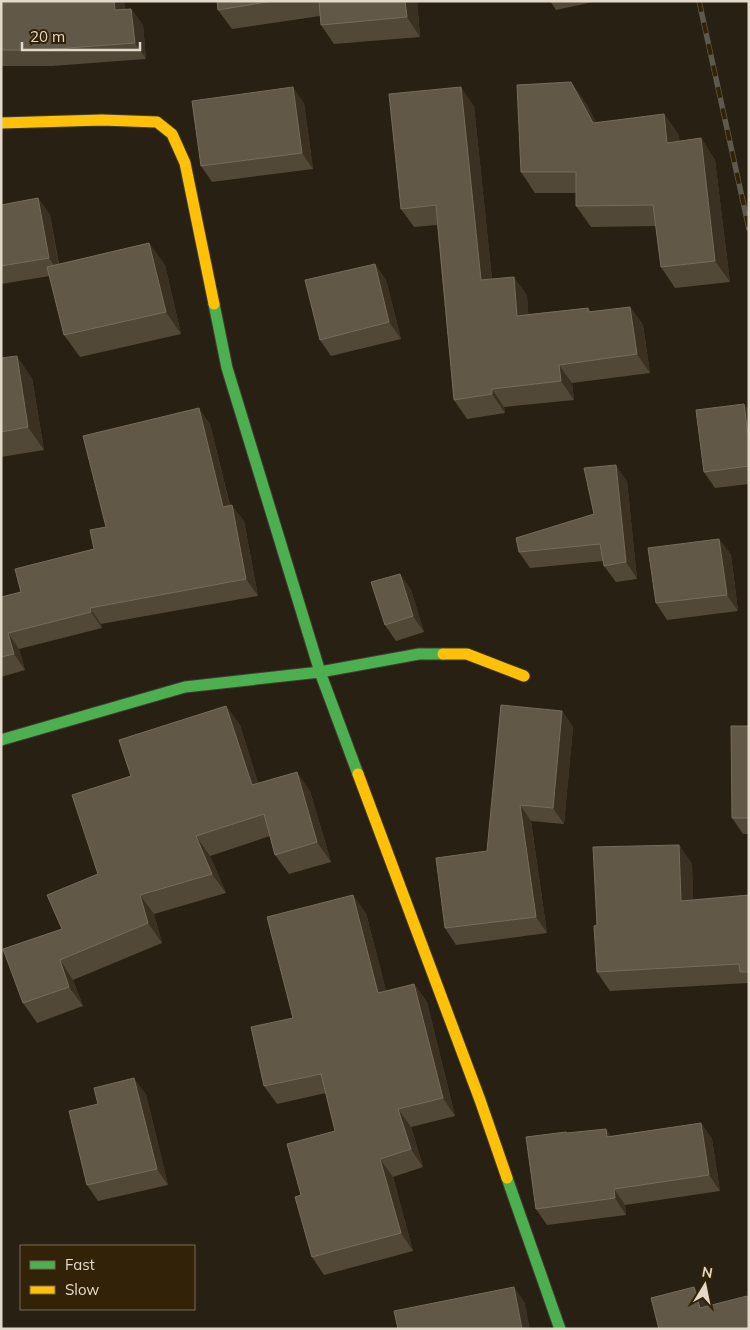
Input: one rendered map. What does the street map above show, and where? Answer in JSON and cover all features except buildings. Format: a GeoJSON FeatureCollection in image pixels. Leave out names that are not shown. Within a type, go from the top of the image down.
{"type":"FeatureCollection","features":[{"type":"Feature","properties":{"kind":"street"},"geometry":{"type":"LineString","coordinates":[[1,123],[102,120],[157,122],[172,134],[185,163],[227,368],[320,672],[480,1100],[560,1329]]}},
{"type":"Feature","properties":{"kind":"street"},"geometry":{"type":"LineString","coordinates":[[1,740],[184,687],[320,672],[419,654],[467,654],[524,676]]}},
{"type":"Feature","properties":{"kind":"railway"},"geometry":{"type":"LineString","coordinates":[[699,1],[749,229]]}},
{"type":"Feature","properties":{"kind":"traffic: fast"},"geometry":{"type":"LineString","coordinates":[[214,304],[227,368],[320,672],[419,654],[443,654]]}},
{"type":"Feature","properties":{"kind":"traffic: fast"},"geometry":{"type":"LineString","coordinates":[[1,740],[185,687],[320,672],[358,774]]}},
{"type":"Feature","properties":{"kind":"traffic: fast"},"geometry":{"type":"LineString","coordinates":[[507,1178],[560,1329]]}},
{"type":"Feature","properties":{"kind":"traffic: slow"},"geometry":{"type":"LineString","coordinates":[[1,123],[102,120],[157,122],[172,134],[185,163],[214,304]]}},
{"type":"Feature","properties":{"kind":"traffic: slow"},"geometry":{"type":"LineString","coordinates":[[443,654],[467,654],[524,676]]}},
{"type":"Feature","properties":{"kind":"traffic: slow"},"geometry":{"type":"LineString","coordinates":[[358,774],[480,1100],[507,1178]]}}]}
